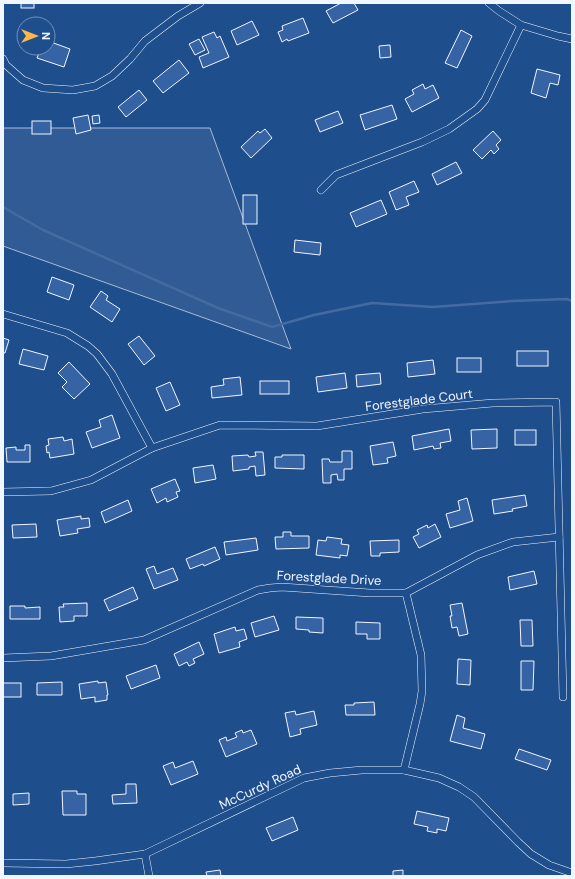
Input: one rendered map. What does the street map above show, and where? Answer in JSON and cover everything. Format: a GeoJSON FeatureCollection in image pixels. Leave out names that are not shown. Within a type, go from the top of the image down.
{"type":"FeatureCollection","features":[{"type":"Feature","properties":{"kind":"street"},"geometry":{"type":"LineString","coordinates":[[3,59],[6,65],[23,80],[43,88],[73,90],[94,86],[112,76],[130,59],[145,41],[178,16],[200,3]]}},
{"type":"Feature","properties":{"kind":"street"},"geometry":{"type":"LineString","coordinates":[[489,3],[499,12],[521,25],[572,39]]}},
{"type":"Feature","properties":{"kind":"street"},"geometry":{"type":"LineString","coordinates":[[321,190],[336,175],[422,142],[449,129],[477,109],[485,100],[521,25]]}},
{"type":"Feature","properties":{"kind":"street"},"geometry":{"type":"LineString","coordinates":[[3,314],[67,333],[88,346],[97,354],[112,374],[152,448]]}},
{"type":"Feature","properties":{"kind":"street","name":"Forestglade Court"},"geometry":{"type":"LineString","coordinates":[[3,492],[51,491],[91,480],[152,448],[220,425],[317,426],[423,409],[493,403],[556,402],[563,698]]}},
{"type":"Feature","properties":{"kind":"street","name":"Forestglade Drive"},"geometry":{"type":"LineString","coordinates":[[3,658],[51,656],[144,640],[258,590],[270,588],[282,587],[370,593],[406,593],[477,555],[506,544],[559,537]]}},
{"type":"Feature","properties":{"kind":"street"},"geometry":{"type":"LineString","coordinates":[[404,770],[422,691],[421,655],[406,593]]}},
{"type":"Feature","properties":{"kind":"street","name":"McCurdy Road"},"geometry":{"type":"LineString","coordinates":[[3,863],[66,864],[95,862],[145,854],[304,778],[330,773],[362,770],[404,770],[439,778],[459,787],[474,797],[531,854],[549,865],[572,873]]}},
{"type":"Feature","properties":{"kind":"street"},"geometry":{"type":"LineString","coordinates":[[145,854],[149,876]]}},
{"type":"Feature","properties":{"kind":"shaded area"},"geometry":{"type":"Polygon","coordinates":[[[3,128],[210,128],[291,349],[3,246],[3,128]]]}},
{"type":"Feature","properties":{"kind":"building"},"geometry":{"type":"Polygon","coordinates":[[[21,3],[34,3],[34,8],[21,8],[21,3]]]}},
{"type":"Feature","properties":{"kind":"building"},"geometry":{"type":"Polygon","coordinates":[[[341,3],[354,3],[358,10],[333,23],[326,11],[341,3]]]}},
{"type":"Feature","properties":{"kind":"building"},"geometry":{"type":"Polygon","coordinates":[[[303,18],[309,33],[288,41],[287,39],[282,42],[278,32],[283,30],[282,26],[303,18]]]}},
{"type":"Feature","properties":{"kind":"building"},"geometry":{"type":"Polygon","coordinates":[[[252,21],[259,35],[237,45],[231,31],[252,21]]]}},
{"type":"Feature","properties":{"kind":"building"},"geometry":{"type":"Polygon","coordinates":[[[461,30],[472,36],[457,68],[445,63],[461,30]]]}},
{"type":"Feature","properties":{"kind":"building"},"geometry":{"type":"Polygon","coordinates":[[[214,32],[217,38],[220,36],[229,57],[203,68],[199,57],[209,53],[202,37],[214,32]]]}},
{"type":"Feature","properties":{"kind":"building"},"geometry":{"type":"Polygon","coordinates":[[[199,39],[205,50],[195,55],[189,44],[199,39]]]}},
{"type":"Feature","properties":{"kind":"building"},"geometry":{"type":"Polygon","coordinates":[[[56,44],[70,49],[64,67],[37,58],[38,56],[56,56],[56,44]]]}},
{"type":"Feature","properties":{"kind":"building"},"geometry":{"type":"Polygon","coordinates":[[[390,45],[391,57],[380,58],[379,46],[390,45]]]}},
{"type":"Feature","properties":{"kind":"building"},"geometry":{"type":"Polygon","coordinates":[[[179,60],[189,73],[163,93],[153,81],[179,60]]]}},
{"type":"Feature","properties":{"kind":"building"},"geometry":{"type":"Polygon","coordinates":[[[537,69],[560,75],[558,85],[550,83],[546,98],[531,93],[537,69]]]}},
{"type":"Feature","properties":{"kind":"building"},"geometry":{"type":"Polygon","coordinates":[[[423,84],[425,89],[433,85],[439,98],[412,112],[405,99],[414,94],[412,90],[423,84]]]}},
{"type":"Feature","properties":{"kind":"building"},"geometry":{"type":"Polygon","coordinates":[[[139,90],[147,100],[126,117],[118,107],[139,90]]]}},
{"type":"Feature","properties":{"kind":"building"},"geometry":{"type":"Polygon","coordinates":[[[392,105],[397,119],[365,130],[360,115],[392,105]]]}},
{"type":"Feature","properties":{"kind":"building"},"geometry":{"type":"Polygon","coordinates":[[[338,111],[343,123],[320,132],[315,120],[338,111]]]}},
{"type":"Feature","properties":{"kind":"building"},"geometry":{"type":"Polygon","coordinates":[[[88,115],[91,130],[76,134],[73,118],[88,115]]]}},
{"type":"Feature","properties":{"kind":"building"},"geometry":{"type":"Polygon","coordinates":[[[99,115],[100,123],[93,124],[92,116],[99,115]]]}},
{"type":"Feature","properties":{"kind":"building"},"geometry":{"type":"Polygon","coordinates":[[[32,121],[51,121],[51,134],[32,134],[32,121]]]}},
{"type":"Feature","properties":{"kind":"building"},"geometry":{"type":"Polygon","coordinates":[[[265,129],[272,138],[251,158],[241,147],[258,131],[260,133],[265,129]]]}},
{"type":"Feature","properties":{"kind":"building"},"geometry":{"type":"Polygon","coordinates":[[[493,131],[501,140],[496,145],[499,149],[494,154],[491,150],[482,159],[473,150],[493,131]]]}},
{"type":"Feature","properties":{"kind":"building"},"geometry":{"type":"Polygon","coordinates":[[[456,162],[462,173],[437,185],[432,174],[456,162]]]}},
{"type":"Feature","properties":{"kind":"building"},"geometry":{"type":"Polygon","coordinates":[[[414,181],[419,192],[406,197],[409,205],[396,210],[389,192],[414,181]]]}},
{"type":"Feature","properties":{"kind":"building"},"geometry":{"type":"Polygon","coordinates":[[[243,195],[257,195],[257,224],[243,224],[243,195]]]}},
{"type":"Feature","properties":{"kind":"building"},"geometry":{"type":"Polygon","coordinates":[[[381,200],[387,214],[356,227],[350,213],[381,200]]]}},
{"type":"Feature","properties":{"kind":"building"},"geometry":{"type":"Polygon","coordinates":[[[295,240],[321,243],[320,255],[294,252],[295,240]]]}},
{"type":"Feature","properties":{"kind":"building"},"geometry":{"type":"Polygon","coordinates":[[[52,277],[74,285],[69,300],[47,292],[52,277]]]}},
{"type":"Feature","properties":{"kind":"building"},"geometry":{"type":"Polygon","coordinates":[[[101,291],[108,296],[106,300],[120,309],[112,322],[90,307],[101,291]]]}},
{"type":"Feature","properties":{"kind":"building"},"geometry":{"type":"Polygon","coordinates":[[[139,336],[155,356],[144,365],[128,344],[139,336]]]}},
{"type":"Feature","properties":{"kind":"building"},"geometry":{"type":"Polygon","coordinates":[[[3,338],[9,340],[5,353],[3,353],[3,338]]]}},
{"type":"Feature","properties":{"kind":"building"},"geometry":{"type":"Polygon","coordinates":[[[23,349],[48,356],[44,370],[19,364],[23,349]]]}},
{"type":"Feature","properties":{"kind":"building"},"geometry":{"type":"Polygon","coordinates":[[[517,351],[548,351],[548,366],[517,366],[517,351]]]}},
{"type":"Feature","properties":{"kind":"building"},"geometry":{"type":"Polygon","coordinates":[[[457,358],[481,358],[481,372],[457,372],[457,358]]]}},
{"type":"Feature","properties":{"kind":"building"},"geometry":{"type":"Polygon","coordinates":[[[433,360],[435,374],[408,377],[407,363],[433,360]]]}},
{"type":"Feature","properties":{"kind":"building"},"geometry":{"type":"Polygon","coordinates":[[[69,362],[90,384],[74,399],[62,387],[67,382],[58,373],[69,362]]]}},
{"type":"Feature","properties":{"kind":"building"},"geometry":{"type":"Polygon","coordinates":[[[345,373],[347,388],[318,392],[316,377],[345,373]]]}},
{"type":"Feature","properties":{"kind":"building"},"geometry":{"type":"Polygon","coordinates":[[[380,373],[381,384],[357,387],[356,375],[380,373]]]}},
{"type":"Feature","properties":{"kind":"building"},"geometry":{"type":"Polygon","coordinates":[[[240,377],[242,395],[212,398],[211,387],[224,385],[223,379],[240,377]]]}},
{"type":"Feature","properties":{"kind":"building"},"geometry":{"type":"Polygon","coordinates":[[[260,381],[289,381],[289,394],[260,394],[260,381]]]}},
{"type":"Feature","properties":{"kind":"building"},"geometry":{"type":"Polygon","coordinates":[[[170,382],[180,405],[166,411],[156,388],[170,382]]]}},
{"type":"Feature","properties":{"kind":"building"},"geometry":{"type":"Polygon","coordinates":[[[112,415],[120,438],[92,448],[86,432],[101,427],[99,420],[112,415]]]}},
{"type":"Feature","properties":{"kind":"building"},"geometry":{"type":"Polygon","coordinates":[[[449,429],[451,441],[440,443],[441,448],[434,449],[433,446],[414,450],[412,436],[449,429]]]}},
{"type":"Feature","properties":{"kind":"building"},"geometry":{"type":"Polygon","coordinates":[[[497,429],[497,448],[472,449],[471,430],[497,429]]]}},
{"type":"Feature","properties":{"kind":"building"},"geometry":{"type":"Polygon","coordinates":[[[515,430],[536,430],[536,445],[515,445],[515,430]]]}},
{"type":"Feature","properties":{"kind":"building"},"geometry":{"type":"Polygon","coordinates":[[[63,437],[64,441],[72,439],[74,454],[50,458],[49,452],[47,453],[46,446],[49,445],[48,439],[63,437]]]}},
{"type":"Feature","properties":{"kind":"building"},"geometry":{"type":"Polygon","coordinates":[[[393,442],[396,456],[387,458],[388,463],[373,465],[370,446],[393,442]]]}},
{"type":"Feature","properties":{"kind":"building"},"geometry":{"type":"Polygon","coordinates":[[[25,445],[30,445],[30,462],[7,462],[6,448],[16,447],[16,450],[25,450],[25,445]]]}},
{"type":"Feature","properties":{"kind":"building"},"geometry":{"type":"Polygon","coordinates":[[[342,451],[352,451],[352,469],[344,469],[344,480],[338,480],[337,474],[331,475],[331,483],[323,483],[322,459],[329,459],[330,462],[342,462],[342,451]]]}},
{"type":"Feature","properties":{"kind":"building"},"geometry":{"type":"Polygon","coordinates":[[[255,452],[263,452],[265,475],[256,476],[255,466],[249,467],[249,469],[233,471],[232,456],[256,456],[255,452]]]}},
{"type":"Feature","properties":{"kind":"building"},"geometry":{"type":"Polygon","coordinates":[[[282,455],[304,455],[304,469],[275,468],[275,457],[282,457],[282,455]]]}},
{"type":"Feature","properties":{"kind":"building"},"geometry":{"type":"Polygon","coordinates":[[[213,465],[216,479],[195,483],[193,468],[213,465]]]}},
{"type":"Feature","properties":{"kind":"building"},"geometry":{"type":"Polygon","coordinates":[[[175,479],[180,491],[176,492],[178,497],[167,502],[166,498],[157,503],[151,489],[175,479]]]}},
{"type":"Feature","properties":{"kind":"building"},"geometry":{"type":"Polygon","coordinates":[[[525,495],[527,506],[512,509],[513,511],[494,514],[492,500],[525,495]]]}},
{"type":"Feature","properties":{"kind":"building"},"geometry":{"type":"Polygon","coordinates":[[[467,498],[473,521],[450,528],[446,514],[460,510],[458,501],[467,498]]]}},
{"type":"Feature","properties":{"kind":"building"},"geometry":{"type":"Polygon","coordinates":[[[128,500],[132,511],[105,523],[101,512],[128,500]]]}},
{"type":"Feature","properties":{"kind":"building"},"geometry":{"type":"Polygon","coordinates":[[[81,516],[81,519],[89,518],[90,527],[77,529],[78,533],[60,536],[57,520],[81,516]]]}},
{"type":"Feature","properties":{"kind":"building"},"geometry":{"type":"Polygon","coordinates":[[[36,524],[37,537],[13,538],[12,525],[36,524]]]}},
{"type":"Feature","properties":{"kind":"building"},"geometry":{"type":"Polygon","coordinates":[[[435,524],[441,537],[419,548],[413,537],[419,534],[417,530],[427,525],[428,528],[435,524]]]}},
{"type":"Feature","properties":{"kind":"building"},"geometry":{"type":"Polygon","coordinates":[[[283,532],[291,532],[291,536],[309,536],[309,548],[276,549],[275,537],[283,537],[283,532]]]}},
{"type":"Feature","properties":{"kind":"building"},"geometry":{"type":"Polygon","coordinates":[[[327,537],[342,539],[341,544],[349,545],[347,556],[340,555],[340,558],[316,555],[318,540],[326,541],[327,537]]]}},
{"type":"Feature","properties":{"kind":"building"},"geometry":{"type":"Polygon","coordinates":[[[256,538],[258,550],[226,555],[224,542],[256,538]]]}},
{"type":"Feature","properties":{"kind":"building"},"geometry":{"type":"Polygon","coordinates":[[[399,540],[399,552],[380,553],[380,556],[371,556],[370,541],[399,540]]]}},
{"type":"Feature","properties":{"kind":"building"},"geometry":{"type":"Polygon","coordinates":[[[215,547],[220,559],[204,566],[203,564],[190,569],[186,559],[215,547]]]}},
{"type":"Feature","properties":{"kind":"building"},"geometry":{"type":"Polygon","coordinates":[[[154,566],[157,574],[173,568],[178,580],[154,589],[146,569],[154,566]]]}},
{"type":"Feature","properties":{"kind":"building"},"geometry":{"type":"Polygon","coordinates":[[[534,571],[537,584],[510,590],[508,577],[534,571]]]}},
{"type":"Feature","properties":{"kind":"building"},"geometry":{"type":"Polygon","coordinates":[[[133,587],[138,599],[109,611],[104,600],[133,587]]]}},
{"type":"Feature","properties":{"kind":"building"},"geometry":{"type":"Polygon","coordinates":[[[87,603],[87,616],[74,616],[74,621],[60,622],[59,607],[64,607],[63,604],[87,603]]]}},
{"type":"Feature","properties":{"kind":"building"},"geometry":{"type":"Polygon","coordinates":[[[462,603],[468,634],[459,636],[457,627],[452,628],[450,605],[462,603]]]}},
{"type":"Feature","properties":{"kind":"building"},"geometry":{"type":"Polygon","coordinates":[[[10,606],[25,606],[25,608],[40,607],[40,619],[10,619],[10,606]]]}},
{"type":"Feature","properties":{"kind":"building"},"geometry":{"type":"Polygon","coordinates":[[[274,616],[279,630],[255,637],[251,623],[274,616]]]}},
{"type":"Feature","properties":{"kind":"building"},"geometry":{"type":"Polygon","coordinates":[[[296,617],[323,618],[323,633],[296,629],[296,617]]]}},
{"type":"Feature","properties":{"kind":"building"},"geometry":{"type":"Polygon","coordinates":[[[520,620],[532,620],[533,646],[521,646],[520,620]]]}},
{"type":"Feature","properties":{"kind":"building"},"geometry":{"type":"Polygon","coordinates":[[[356,622],[380,623],[380,639],[367,639],[367,634],[356,634],[356,622]]]}},
{"type":"Feature","properties":{"kind":"building"},"geometry":{"type":"Polygon","coordinates":[[[235,627],[236,631],[244,629],[247,639],[239,642],[240,647],[219,653],[214,634],[235,627]]]}},
{"type":"Feature","properties":{"kind":"building"},"geometry":{"type":"Polygon","coordinates":[[[199,642],[204,654],[193,659],[195,663],[189,666],[187,662],[179,666],[174,654],[199,642]]]}},
{"type":"Feature","properties":{"kind":"building"},"geometry":{"type":"Polygon","coordinates":[[[458,659],[471,660],[470,685],[457,684],[458,659]]]}},
{"type":"Feature","properties":{"kind":"building"},"geometry":{"type":"Polygon","coordinates":[[[521,661],[534,661],[533,690],[521,690],[521,661]]]}},
{"type":"Feature","properties":{"kind":"building"},"geometry":{"type":"Polygon","coordinates":[[[156,665],[160,678],[131,689],[126,676],[156,665]]]}},
{"type":"Feature","properties":{"kind":"building"},"geometry":{"type":"Polygon","coordinates":[[[98,681],[98,683],[106,682],[108,695],[107,700],[95,702],[95,697],[81,699],[79,684],[98,681]]]}},
{"type":"Feature","properties":{"kind":"building"},"geometry":{"type":"Polygon","coordinates":[[[62,682],[62,695],[37,695],[37,683],[62,682]]]}},
{"type":"Feature","properties":{"kind":"building"},"geometry":{"type":"Polygon","coordinates":[[[3,683],[21,683],[21,697],[3,697],[3,683]]]}},
{"type":"Feature","properties":{"kind":"building"},"geometry":{"type":"Polygon","coordinates":[[[374,702],[375,715],[346,715],[345,705],[374,702]]]}},
{"type":"Feature","properties":{"kind":"building"},"geometry":{"type":"Polygon","coordinates":[[[295,711],[296,715],[314,711],[317,725],[300,729],[301,734],[290,737],[285,713],[295,711]]]}},
{"type":"Feature","properties":{"kind":"building"},"geometry":{"type":"Polygon","coordinates":[[[457,715],[465,718],[463,728],[485,734],[481,749],[450,741],[457,715]]]}},
{"type":"Feature","properties":{"kind":"building"},"geometry":{"type":"Polygon","coordinates":[[[242,730],[243,733],[251,730],[257,744],[226,757],[219,740],[226,737],[227,741],[237,737],[235,733],[242,730]]]}},
{"type":"Feature","properties":{"kind":"building"},"geometry":{"type":"Polygon","coordinates":[[[519,749],[551,760],[547,770],[515,759],[519,749]]]}},
{"type":"Feature","properties":{"kind":"building"},"geometry":{"type":"Polygon","coordinates":[[[193,761],[198,774],[171,785],[163,766],[173,762],[175,768],[193,761]]]}},
{"type":"Feature","properties":{"kind":"building"},"geometry":{"type":"Polygon","coordinates":[[[126,784],[136,784],[137,803],[113,804],[112,795],[126,794],[126,784]]]}},
{"type":"Feature","properties":{"kind":"building"},"geometry":{"type":"Polygon","coordinates":[[[62,791],[77,791],[77,794],[86,794],[86,815],[63,815],[62,791]]]}},
{"type":"Feature","properties":{"kind":"building"},"geometry":{"type":"Polygon","coordinates":[[[29,793],[29,804],[13,805],[13,794],[29,793]]]}},
{"type":"Feature","properties":{"kind":"building"},"geometry":{"type":"Polygon","coordinates":[[[417,811],[449,818],[446,831],[437,829],[437,833],[427,831],[428,827],[414,824],[417,811]]]}},
{"type":"Feature","properties":{"kind":"building"},"geometry":{"type":"Polygon","coordinates":[[[293,817],[298,830],[272,841],[266,828],[293,817]]]}},
{"type":"Feature","properties":{"kind":"building"},"geometry":{"type":"Polygon","coordinates":[[[220,870],[221,876],[207,876],[206,872],[220,870]]]}},
{"type":"Feature","properties":{"kind":"building"},"geometry":{"type":"Polygon","coordinates":[[[403,870],[403,876],[393,876],[393,871],[403,870]]]}},
{"type":"Feature","properties":{"kind":"waterway"},"geometry":{"type":"LineString","coordinates":[[3,207],[43,230],[218,308],[272,327],[314,315],[372,303],[433,307],[512,301],[567,299],[572,301]]}}]}
